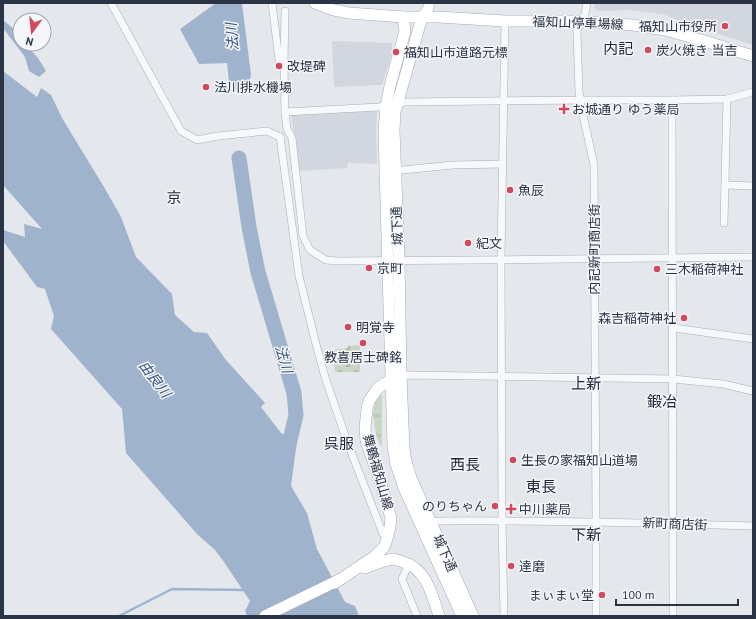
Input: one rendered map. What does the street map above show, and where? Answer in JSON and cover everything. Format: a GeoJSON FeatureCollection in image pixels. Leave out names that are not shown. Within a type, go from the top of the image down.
{"type":"FeatureCollection","features":[{"type":"Feature","properties":{"kind":"main road","name":"福知山停車場線"},"geometry":{"type":"LineString","coordinates":[[315,3],[334,10],[349,13],[403,17],[438,17],[505,21],[581,22],[633,25],[665,30],[753,56]]}},
{"type":"Feature","properties":{"kind":"main road","name":"城下通"},"geometry":{"type":"LineString","coordinates":[[403,17],[405,31],[390,86],[386,106],[384,131],[393,260],[396,378],[393,446],[396,464],[404,488],[426,524],[473,616]]}},
{"type":"Feature","properties":{"kind":"main road","name":"城下通"},"geometry":{"type":"LineString","coordinates":[[386,106],[396,85],[413,32],[422,17]]}},
{"type":"Feature","properties":{"kind":"main road","name":"城下通"},"geometry":{"type":"LineString","coordinates":[[393,260],[395,112],[422,17]]}},
{"type":"Feature","properties":{"kind":"main road","name":"舞鶴福知山線"},"geometry":{"type":"LineString","coordinates":[[335,583],[375,556],[384,547],[390,527],[391,518],[366,441],[365,428],[369,401],[377,389],[396,378]]}},
{"type":"Feature","properties":{"kind":"main road","name":"城下通"},"geometry":{"type":"LineString","coordinates":[[426,524],[462,616]]}},
{"type":"Feature","properties":{"kind":"main road","name":"舞鶴福知山線"},"geometry":{"type":"LineString","coordinates":[[265,616],[365,568],[394,559],[409,564]]}},
{"type":"Feature","properties":{"kind":"main road"},"geometry":{"type":"LineString","coordinates":[[409,564],[419,571],[427,582],[439,616]]}},
{"type":"Feature","properties":{"kind":"street"},"geometry":{"type":"LineString","coordinates":[[111,3],[181,131],[197,140],[218,136],[267,131],[280,137]]}},
{"type":"Feature","properties":{"kind":"street"},"geometry":{"type":"LineString","coordinates":[[272,3],[279,60],[284,64]]}},
{"type":"Feature","properties":{"kind":"street"},"geometry":{"type":"LineString","coordinates":[[422,17],[428,9],[429,3]]}},
{"type":"Feature","properties":{"kind":"street","name":"内記新町商店街"},"geometry":{"type":"LineString","coordinates":[[588,3],[577,32],[580,100],[594,165],[596,616]]}},
{"type":"Feature","properties":{"kind":"street"},"geometry":{"type":"LineString","coordinates":[[285,11],[285,112],[287,129],[292,138],[303,236],[310,250],[326,260],[753,257]]}},
{"type":"Feature","properties":{"kind":"street"},"geometry":{"type":"LineString","coordinates":[[504,616],[502,521],[501,259],[505,21]]}},
{"type":"Feature","properties":{"kind":"street"},"geometry":{"type":"LineString","coordinates":[[285,112],[386,106],[405,102],[728,99],[753,92]]}},
{"type":"Feature","properties":{"kind":"street"},"geometry":{"type":"LineString","coordinates":[[724,223],[728,99]]}},
{"type":"Feature","properties":{"kind":"street"},"geometry":{"type":"LineString","coordinates":[[672,100],[674,616]]}},
{"type":"Feature","properties":{"kind":"street"},"geometry":{"type":"LineString","coordinates":[[280,137],[286,132],[287,129]]}},
{"type":"Feature","properties":{"kind":"street"},"geometry":{"type":"LineString","coordinates":[[280,137],[299,276],[316,344],[325,377],[348,444],[383,534]]}},
{"type":"Feature","properties":{"kind":"street"},"geometry":{"type":"LineString","coordinates":[[395,170],[453,165],[503,164]]}},
{"type":"Feature","properties":{"kind":"street"},"geometry":{"type":"LineString","coordinates":[[725,185],[753,186]]}},
{"type":"Feature","properties":{"kind":"street"},"geometry":{"type":"LineString","coordinates":[[674,328],[753,339]]}},
{"type":"Feature","properties":{"kind":"street"},"geometry":{"type":"LineString","coordinates":[[396,378],[408,375],[674,379],[723,384],[753,391]]}},
{"type":"Feature","properties":{"kind":"street","name":"新町商店街"},"geometry":{"type":"LineString","coordinates":[[426,524],[437,521],[596,521],[753,526]]}},
{"type":"Feature","properties":{"kind":"street"},"geometry":{"type":"LineString","coordinates":[[409,564],[402,579],[417,616]]}},
{"type":"Feature","properties":{"kind":"shaded area","name":"福知山市役所"},"geometry":{"type":"Polygon","coordinates":[[[595,3],[753,3],[753,45],[712,32],[711,29],[680,21],[663,14],[629,10],[597,11],[594,8],[595,3]]]}},
{"type":"Feature","properties":{"kind":"shaded area"},"geometry":{"type":"Polygon","coordinates":[[[332,41],[392,43],[392,54],[382,85],[334,87],[332,41]]]}},
{"type":"Feature","properties":{"kind":"shaded area"},"geometry":{"type":"Polygon","coordinates":[[[377,109],[377,164],[348,163],[347,168],[299,171],[291,114],[377,109]]]}},
{"type":"Feature","properties":{"kind":"green space"},"geometry":{"type":"Polygon","coordinates":[[[360,345],[360,372],[335,372],[333,350],[348,348],[348,346],[360,345]]]}},
{"type":"Feature","properties":{"kind":"green space"},"geometry":{"type":"Polygon","coordinates":[[[382,395],[382,447],[377,439],[373,416],[375,402],[382,395]]]}},
{"type":"Feature","properties":{"kind":"water"},"geometry":{"type":"Polygon","coordinates":[[[216,3],[242,3],[251,75],[245,90],[230,91],[227,63],[199,64],[180,29],[216,3]]]}},
{"type":"Feature","properties":{"kind":"water"},"geometry":{"type":"Polygon","coordinates":[[[3,20],[12,27],[12,40],[3,28],[3,20]]]}},
{"type":"Feature","properties":{"kind":"water"},"geometry":{"type":"Polygon","coordinates":[[[21,52],[32,52],[46,71],[39,77],[29,71],[25,57],[21,52]]]}},
{"type":"Feature","properties":{"kind":"water","name":"由良川"},"geometry":{"type":"Polygon","coordinates":[[[3,71],[37,97],[41,88],[51,95],[62,118],[121,217],[136,257],[172,294],[175,315],[194,332],[207,333],[226,360],[265,403],[261,407],[281,433],[297,441],[291,486],[307,513],[317,549],[345,602],[355,606],[359,616],[247,616],[245,611],[250,601],[224,562],[215,550],[198,535],[126,453],[122,409],[51,329],[54,316],[45,289],[37,287],[3,241],[3,230],[25,237],[24,224],[42,229],[3,185],[3,71]]]}},
{"type":"Feature","properties":{"kind":"waterway","name":"法川"},"geometry":{"type":"LineString","coordinates":[[239,158],[249,227],[258,272],[294,393],[296,415],[286,457]]}},
{"type":"Feature","properties":{"kind":"waterway"},"geometry":{"type":"LineString","coordinates":[[119,616],[172,589],[246,590]]}},
{"type":"Feature","properties":{"kind":"place","name":"福知山市役所"},"geometry":{"type":"Point","coordinates":[725,26]}},
{"type":"Feature","properties":{"kind":"place","name":"炭火焼き 当吉"},"geometry":{"type":"Point","coordinates":[648,50]}},
{"type":"Feature","properties":{"kind":"place","name":"福知山市道路元標"},"geometry":{"type":"Point","coordinates":[396,52]}},
{"type":"Feature","properties":{"kind":"place","name":"改堤碑"},"geometry":{"type":"Point","coordinates":[279,66]}},
{"type":"Feature","properties":{"kind":"place","name":"法川排水機場"},"geometry":{"type":"Point","coordinates":[206,87]}},
{"type":"Feature","properties":{"kind":"place","name":"お城通り ゆう薬局"},"geometry":{"type":"Point","coordinates":[564,109]}},
{"type":"Feature","properties":{"kind":"place","name":"魚辰"},"geometry":{"type":"Point","coordinates":[510,190]}},
{"type":"Feature","properties":{"kind":"place","name":"紀文"},"geometry":{"type":"Point","coordinates":[468,243]}},
{"type":"Feature","properties":{"kind":"place","name":"京町"},"geometry":{"type":"Point","coordinates":[369,268]}},
{"type":"Feature","properties":{"kind":"place","name":"三木稲荷神社"},"geometry":{"type":"Point","coordinates":[657,269]}},
{"type":"Feature","properties":{"kind":"place","name":"森吉稲荷神社"},"geometry":{"type":"Point","coordinates":[684,318]}},
{"type":"Feature","properties":{"kind":"place","name":"明覚寺"},"geometry":{"type":"Point","coordinates":[348,327]}},
{"type":"Feature","properties":{"kind":"place","name":"教喜居士碑銘"},"geometry":{"type":"Point","coordinates":[363,343]}},
{"type":"Feature","properties":{"kind":"place","name":"生長の家福知山道場"},"geometry":{"type":"Point","coordinates":[513,460]}},
{"type":"Feature","properties":{"kind":"place","name":"のりちゃん"},"geometry":{"type":"Point","coordinates":[495,506]}},
{"type":"Feature","properties":{"kind":"place","name":"中川薬局"},"geometry":{"type":"Point","coordinates":[511,509]}},
{"type":"Feature","properties":{"kind":"place","name":"達磨"},"geometry":{"type":"Point","coordinates":[511,566]}},
{"type":"Feature","properties":{"kind":"place","name":"まぃまぃ堂"},"geometry":{"type":"Point","coordinates":[602,595]}},
{"type":"Feature","properties":{"kind":"district","name":"内記"},"geometry":{"type":"Point","coordinates":[618,48]}},
{"type":"Feature","properties":{"kind":"district","name":"京"},"geometry":{"type":"Point","coordinates":[174,197]}},
{"type":"Feature","properties":{"kind":"district","name":"上新"},"geometry":{"type":"Point","coordinates":[586,383]}},
{"type":"Feature","properties":{"kind":"district","name":"鍛冶"},"geometry":{"type":"Point","coordinates":[662,401]}},
{"type":"Feature","properties":{"kind":"district","name":"呉服"},"geometry":{"type":"Point","coordinates":[339,443]}},
{"type":"Feature","properties":{"kind":"district","name":"西長"},"geometry":{"type":"Point","coordinates":[465,464]}},
{"type":"Feature","properties":{"kind":"district","name":"東長"},"geometry":{"type":"Point","coordinates":[541,486]}},
{"type":"Feature","properties":{"kind":"district","name":"下新"},"geometry":{"type":"Point","coordinates":[586,534]}}]}
